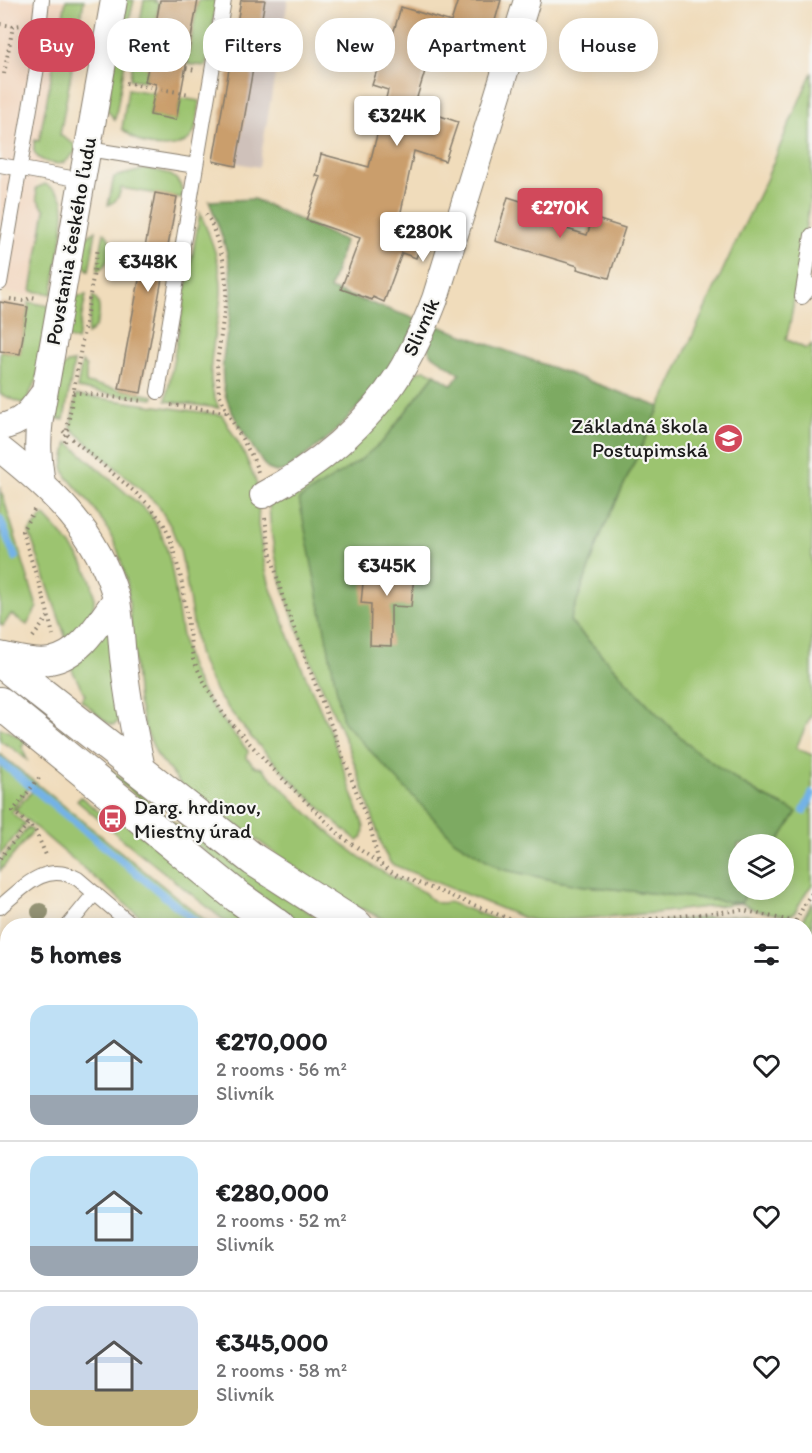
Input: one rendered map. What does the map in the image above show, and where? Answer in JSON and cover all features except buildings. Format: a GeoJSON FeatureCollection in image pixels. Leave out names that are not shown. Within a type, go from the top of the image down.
{"type":"FeatureCollection","features":[{"type":"Feature","properties":{"kind":"street","name":"Povstania českého ľudu"},"geometry":{"type":"LineString","coordinates":[[42,483],[37,452],[40,418],[114,0]]}},
{"type":"Feature","properties":{"kind":"street","name":"Slivník"},"geometry":{"type":"LineString","coordinates":[[263,495],[298,474],[349,433],[374,407],[393,382],[420,336],[435,299],[527,0]]}},
{"type":"Feature","properties":{"kind":"street"},"geometry":{"type":"LineString","coordinates":[[0,427],[12,424],[30,414],[45,391]]}},
{"type":"Feature","properties":{"kind":"street"},"geometry":{"type":"LineString","coordinates":[[0,449],[42,483],[69,511],[90,537],[104,565],[117,599],[128,703],[143,773]]}},
{"type":"Feature","properties":{"kind":"street"},"geometry":{"type":"LineString","coordinates":[[0,655],[44,662],[66,656],[90,635],[117,599]]}},
{"type":"Feature","properties":{"kind":"street"},"geometry":{"type":"LineString","coordinates":[[0,662],[254,860],[345,918]]}},
{"type":"Feature","properties":{"kind":"street"},"geometry":{"type":"LineString","coordinates":[[3,709],[238,897],[268,918]]}},
{"type":"Feature","properties":{"kind":"lane"},"geometry":{"type":"LineString","coordinates":[[0,282],[40,50],[39,27],[42,0]]}},
{"type":"Feature","properties":{"kind":"lane"},"geometry":{"type":"LineString","coordinates":[[158,392],[224,0]]}},
{"type":"Feature","properties":{"kind":"lane"},"geometry":{"type":"LineString","coordinates":[[88,149],[196,166]]}},
{"type":"Feature","properties":{"kind":"lane"},"geometry":{"type":"LineString","coordinates":[[0,165],[82,180]]}},
{"type":"Feature","properties":{"kind":"lane"},"geometry":{"type":"LineString","coordinates":[[812,235],[802,297],[812,285]]}},
{"type":"Feature","properties":{"kind":"lane"},"geometry":{"type":"LineString","coordinates":[[0,907],[30,882],[45,874],[61,872],[78,879],[124,918]]}},
{"type":"Feature","properties":{"kind":"lane"},"geometry":{"type":"LineString","coordinates":[[75,918],[95,893]]}},
{"type":"Feature","properties":{"kind":"path"},"geometry":{"type":"LineString","coordinates":[[4,74],[13,26]]}},
{"type":"Feature","properties":{"kind":"path"},"geometry":{"type":"LineString","coordinates":[[126,83],[207,97]]}},
{"type":"Feature","properties":{"kind":"path"},"geometry":{"type":"LineString","coordinates":[[192,193],[211,222],[223,259],[227,290],[217,364],[219,393],[258,471],[263,495]]}},
{"type":"Feature","properties":{"kind":"path"},"geometry":{"type":"LineString","coordinates":[[8,298],[24,302],[32,297],[61,301]]}},
{"type":"Feature","properties":{"kind":"path"},"geometry":{"type":"LineString","coordinates":[[73,392],[107,396]]}},
{"type":"Feature","properties":{"kind":"path"},"geometry":{"type":"LineString","coordinates":[[40,418],[67,433],[151,507],[164,525],[181,578],[193,659],[224,715],[271,767],[342,837],[393,873],[507,918]]}},
{"type":"Feature","properties":{"kind":"path"},"geometry":{"type":"LineString","coordinates":[[36,508],[22,531],[55,642]]}},
{"type":"Feature","properties":{"kind":"path"},"geometry":{"type":"LineString","coordinates":[[266,523],[270,551],[284,602],[371,830],[379,864]]}},
{"type":"Feature","properties":{"kind":"path"},"geometry":{"type":"LineString","coordinates":[[37,632],[49,616]]}},
{"type":"Feature","properties":{"kind":"path"},"geometry":{"type":"LineString","coordinates":[[39,778],[13,811],[35,830],[54,873]]}},
{"type":"Feature","properties":{"kind":"path"},"geometry":{"type":"LineString","coordinates":[[0,858],[28,824]]}},
{"type":"Feature","properties":{"kind":"path"},"geometry":{"type":"LineString","coordinates":[[797,918],[812,893]]}},
{"type":"Feature","properties":{"kind":"path"},"geometry":{"type":"LineString","coordinates":[[661,918],[742,910],[772,918]]}},
{"type":"Feature","properties":{"kind":"shaded area"},"geometry":{"type":"Polygon","coordinates":[[[0,0],[66,0],[63,18],[18,18],[18,72],[52,72],[36,156],[42,160],[36,188],[45,210],[30,296],[0,291],[0,0]]]}},
{"type":"Feature","properties":{"kind":"shaded area"},"geometry":{"type":"Polygon","coordinates":[[[241,0],[288,0],[285,18],[238,18],[241,0]]]}},
{"type":"Feature","properties":{"kind":"shaded area"},"geometry":{"type":"Polygon","coordinates":[[[228,72],[275,72],[259,167],[237,163],[236,166],[213,161],[228,72]]]}},
{"type":"Feature","properties":{"kind":"green space"},"geometry":{"type":"Polygon","coordinates":[[[66,0],[84,0],[81,18],[63,18],[66,0]]]}},
{"type":"Feature","properties":{"kind":"green space"},"geometry":{"type":"Polygon","coordinates":[[[126,0],[134,0],[130,18],[123,18],[126,0]]]}},
{"type":"Feature","properties":{"kind":"green space"},"geometry":{"type":"Polygon","coordinates":[[[144,0],[156,0],[155,2],[159,3],[157,18],[141,18],[144,0]]]}},
{"type":"Feature","properties":{"kind":"green space"},"geometry":{"type":"Polygon","coordinates":[[[198,0],[217,0],[214,18],[203,18],[203,66],[191,64],[191,41],[198,0]]]}},
{"type":"Feature","properties":{"kind":"green space"},"geometry":{"type":"Polygon","coordinates":[[[52,72],[71,72],[60,135],[75,145],[76,151],[65,162],[49,163],[35,153],[35,140],[39,141],[52,72]]]}},
{"type":"Feature","properties":{"kind":"green space"},"geometry":{"type":"Polygon","coordinates":[[[113,72],[123,72],[115,120],[107,110],[113,72]]]}},
{"type":"Feature","properties":{"kind":"green space"},"geometry":{"type":"Polygon","coordinates":[[[131,72],[147,72],[145,81],[130,79],[131,72]]]}},
{"type":"Feature","properties":{"kind":"green space","name":"Základná škola Postupimská"},"geometry":{"type":"Polygon","coordinates":[[[812,72],[812,187],[786,339],[806,349],[812,344],[812,713],[796,748],[812,755],[812,885],[795,912],[785,916],[755,910],[741,903],[592,918],[524,918],[391,864],[384,852],[347,744],[308,655],[285,595],[271,532],[269,500],[385,412],[412,377],[419,371],[426,370],[435,374],[383,441],[358,462],[501,869],[577,885],[740,903],[742,900],[794,900],[794,834],[783,834],[796,812],[743,784],[693,749],[570,621],[602,532],[766,180],[812,72]]]}},
{"type":"Feature","properties":{"kind":"green space"},"geometry":{"type":"Polygon","coordinates":[[[128,89],[154,93],[150,115],[176,120],[181,98],[200,101],[193,134],[183,143],[169,147],[138,141],[122,129],[128,89]]]}},
{"type":"Feature","properties":{"kind":"green space"},"geometry":{"type":"Polygon","coordinates":[[[146,169],[166,173],[176,179],[180,184],[183,198],[121,188],[114,202],[108,205],[114,177],[146,169]]]}},
{"type":"Feature","properties":{"kind":"green space"},"geometry":{"type":"Polygon","coordinates":[[[45,184],[59,194],[64,207],[63,231],[52,294],[31,291],[45,210],[37,199],[36,188],[45,184]]]}},
{"type":"Feature","properties":{"kind":"green space"},"geometry":{"type":"Polygon","coordinates":[[[254,199],[345,241],[330,289],[419,320],[388,375],[333,434],[287,470],[276,472],[268,469],[262,462],[240,427],[226,398],[223,379],[223,358],[231,307],[231,278],[223,240],[209,201],[254,199]]]}},
{"type":"Feature","properties":{"kind":"green space"},"geometry":{"type":"Polygon","coordinates":[[[200,213],[220,272],[220,307],[211,366],[211,380],[219,408],[166,401],[200,213]]]}},
{"type":"Feature","properties":{"kind":"green space"},"geometry":{"type":"Polygon","coordinates":[[[96,231],[89,271],[83,263],[82,248],[84,238],[96,231]]]}},
{"type":"Feature","properties":{"kind":"green space"},"geometry":{"type":"Polygon","coordinates":[[[104,232],[110,242],[110,253],[105,264],[97,272],[104,232]]]}},
{"type":"Feature","properties":{"kind":"green space"},"geometry":{"type":"Polygon","coordinates":[[[86,295],[77,341],[67,337],[74,297],[86,295]]]}},
{"type":"Feature","properties":{"kind":"green space"},"geometry":{"type":"Polygon","coordinates":[[[93,296],[98,305],[99,317],[95,327],[87,334],[93,296]]]}},
{"type":"Feature","properties":{"kind":"green space"},"geometry":{"type":"Polygon","coordinates":[[[29,302],[50,306],[37,380],[24,404],[0,394],[0,351],[20,354],[29,302]]]}},
{"type":"Feature","properties":{"kind":"green space"},"geometry":{"type":"Polygon","coordinates":[[[436,325],[660,407],[602,532],[570,621],[693,749],[743,784],[797,812],[783,834],[728,834],[728,900],[743,900],[741,903],[577,885],[501,869],[454,840],[343,722],[299,499],[358,462],[383,441],[435,374],[452,385],[460,374],[431,354],[428,348],[436,325]]]}},
{"type":"Feature","properties":{"kind":"green space"},"geometry":{"type":"Polygon","coordinates":[[[74,362],[64,420],[54,418],[62,368],[67,363],[74,362]]]}},
{"type":"Feature","properties":{"kind":"green space"},"geometry":{"type":"Polygon","coordinates":[[[82,362],[86,367],[86,383],[154,396],[153,399],[77,388],[82,362]]]}},
{"type":"Feature","properties":{"kind":"green space"},"geometry":{"type":"Polygon","coordinates":[[[76,395],[222,415],[244,453],[256,482],[259,500],[258,525],[270,586],[296,654],[332,736],[364,827],[363,837],[358,841],[299,788],[251,737],[219,697],[198,653],[180,550],[171,527],[158,505],[72,429],[76,395]]]}},
{"type":"Feature","properties":{"kind":"green space"},"geometry":{"type":"Polygon","coordinates":[[[68,442],[150,514],[167,549],[189,664],[207,699],[248,751],[247,758],[254,766],[262,768],[326,830],[375,867],[425,893],[435,902],[449,902],[491,918],[382,918],[336,897],[182,786],[157,755],[145,728],[138,701],[127,582],[118,551],[106,526],[90,503],[67,477],[63,467],[68,442]]]}},
{"type":"Feature","properties":{"kind":"green space"},"geometry":{"type":"Polygon","coordinates":[[[0,487],[37,607],[27,625],[11,614],[3,626],[0,624],[0,487]]]}},
{"type":"Feature","properties":{"kind":"green space"},"geometry":{"type":"Polygon","coordinates":[[[44,515],[82,562],[94,591],[94,605],[89,618],[68,644],[29,532],[44,515]]]}},
{"type":"Feature","properties":{"kind":"green space"},"geometry":{"type":"Polygon","coordinates":[[[109,622],[119,718],[113,725],[81,700],[85,695],[69,664],[109,622]]]}},
{"type":"Feature","properties":{"kind":"green space"},"geometry":{"type":"Polygon","coordinates":[[[0,728],[26,741],[22,746],[27,760],[0,741],[0,728]]]}},
{"type":"Feature","properties":{"kind":"green space"},"geometry":{"type":"Polygon","coordinates":[[[62,729],[175,823],[208,841],[317,918],[294,918],[255,892],[59,733],[62,729]]]}},
{"type":"Feature","properties":{"kind":"green space"},"geometry":{"type":"Polygon","coordinates":[[[0,754],[202,918],[142,918],[15,810],[32,791],[29,788],[11,812],[25,824],[0,855],[0,754]]]}},
{"type":"Feature","properties":{"kind":"green space"},"geometry":{"type":"Polygon","coordinates":[[[81,797],[111,822],[116,815],[245,918],[221,918],[77,801],[81,797]]]}},
{"type":"Feature","properties":{"kind":"green space"},"geometry":{"type":"Polygon","coordinates":[[[28,827],[33,831],[0,871],[0,862],[28,827]]]}},
{"type":"Feature","properties":{"kind":"green space"},"geometry":{"type":"Polygon","coordinates":[[[812,903],[812,918],[803,918],[812,903]]]}},
{"type":"Feature","properties":{"kind":"green space"},"geometry":{"type":"Polygon","coordinates":[[[746,915],[757,918],[706,918],[746,915]]]}},
{"type":"Feature","properties":{"kind":"waterway"},"geometry":{"type":"LineString","coordinates":[[0,519],[15,557]]}},
{"type":"Feature","properties":{"kind":"waterway"},"geometry":{"type":"LineString","coordinates":[[0,761],[30,786]]}},
{"type":"Feature","properties":{"kind":"waterway"},"geometry":{"type":"LineString","coordinates":[[33,788],[191,918]]}},
{"type":"Feature","properties":{"kind":"waterway"},"geometry":{"type":"LineString","coordinates":[[804,811],[812,794]]}},
{"type":"Feature","properties":{"kind":"place","name":"Základná škola Postupimská"},"geometry":{"type":"Point","coordinates":[729,438]}},
{"type":"Feature","properties":{"kind":"place","name":"Darg. hrdinov, Miestny úrad"},"geometry":{"type":"Point","coordinates":[113,819]}}]}
